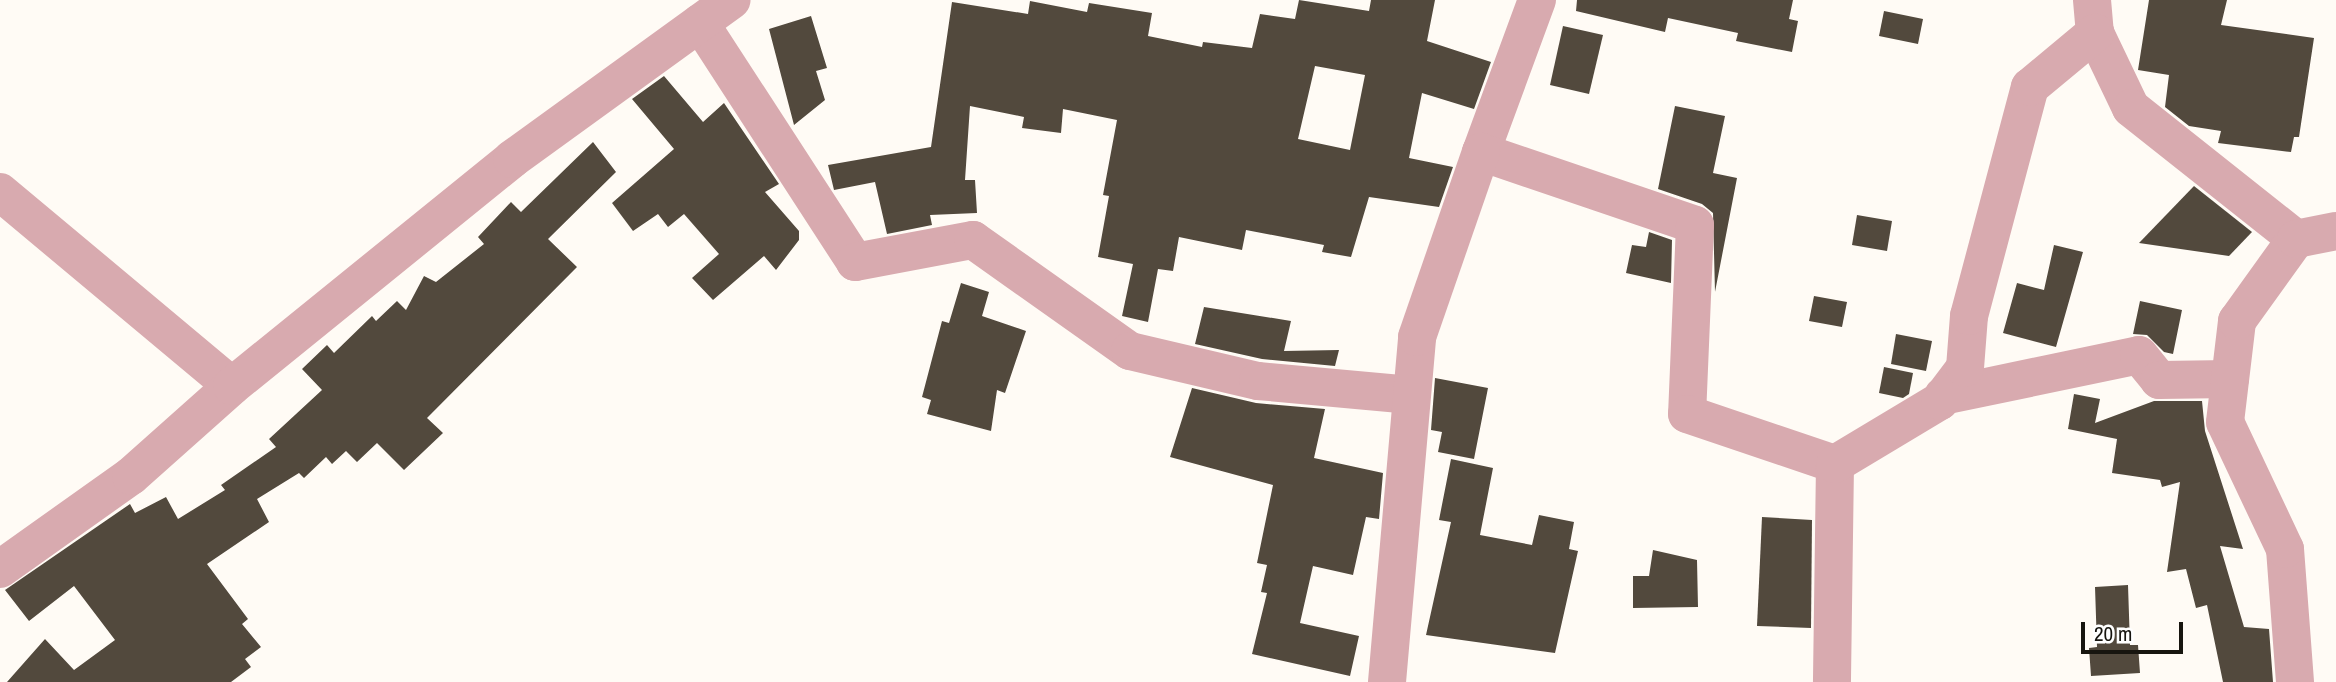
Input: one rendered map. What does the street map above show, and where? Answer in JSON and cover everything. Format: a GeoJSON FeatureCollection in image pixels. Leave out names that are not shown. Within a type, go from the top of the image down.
{"type":"FeatureCollection","features":[{"type":"Feature","properties":{"kind":"street"},"geometry":{"type":"LineString","coordinates":[[0,569],[131,476],[232,386],[512,159],[733,0]]}},
{"type":"Feature","properties":{"kind":"street"},"geometry":{"type":"LineString","coordinates":[[1387,682],[1417,337],[1537,0]]}},
{"type":"Feature","properties":{"kind":"street"},"geometry":{"type":"LineString","coordinates":[[1835,464],[1943,396],[1965,368],[1969,316],[2030,87],[2093,16],[2131,108],[2296,239]]}},
{"type":"Feature","properties":{"kind":"street"},"geometry":{"type":"LineString","coordinates":[[700,23],[855,262],[973,240],[1130,351],[1258,381],[1411,395]]}},
{"type":"Feature","properties":{"kind":"street"},"geometry":{"type":"LineString","coordinates":[[1481,152],[1695,225],[1687,414],[1835,464]]}},
{"type":"Feature","properties":{"kind":"street"},"geometry":{"type":"LineString","coordinates":[[0,192],[232,386]]}},
{"type":"Feature","properties":{"kind":"street"},"geometry":{"type":"LineString","coordinates":[[2295,682],[2285,549],[2225,422],[2237,321],[2296,239],[2336,231]]}},
{"type":"Feature","properties":{"kind":"street"},"geometry":{"type":"LineString","coordinates":[[1943,396],[2139,355],[2159,380],[2230,379]]}},
{"type":"Feature","properties":{"kind":"street"},"geometry":{"type":"LineString","coordinates":[[1832,682],[1835,464]]}},
{"type":"Feature","properties":{"kind":"building"},"geometry":{"type":"Polygon","coordinates":[[[1299,0],[1369,11],[1371,0],[1435,0],[1427,41],[1491,62],[1474,109],[1422,93],[1409,158],[1453,167],[1439,207],[1369,197],[1351,257],[1322,252],[1324,245],[1246,230],[1242,250],[1179,237],[1173,271],[1158,269],[1148,322],[1122,316],[1133,264],[1098,257],[1109,196],[1103,195],[1117,120],[1063,109],[1061,133],[1022,128],[1024,117],[970,106],[965,180],[975,180],[977,213],[930,215],[932,225],[887,234],[875,182],[834,190],[828,165],[931,147],[952,2],[1028,14],[1030,1],[1087,12],[1089,3],[1152,13],[1148,36],[1202,47],[1203,42],[1252,48],[1260,14],[1295,19],[1299,0]],[[1315,66],[1298,139],[1350,150],[1365,75],[1315,66]]]}},
{"type":"Feature","properties":{"kind":"building"},"geometry":{"type":"Polygon","coordinates":[[[1577,0],[1793,0],[1789,19],[1798,21],[1792,52],[1736,41],[1738,33],[1668,18],[1665,32],[1576,11],[1577,0]]]}},
{"type":"Feature","properties":{"kind":"building"},"geometry":{"type":"Polygon","coordinates":[[[2149,0],[2227,0],[2221,25],[2314,38],[2299,137],[2294,137],[2291,152],[2218,143],[2221,131],[2189,126],[2165,107],[2169,75],[2138,70],[2149,0]]]}},
{"type":"Feature","properties":{"kind":"building"},"geometry":{"type":"Polygon","coordinates":[[[1884,11],[1923,19],[1918,44],[1879,36],[1884,11]]]}},
{"type":"Feature","properties":{"kind":"building"},"geometry":{"type":"Polygon","coordinates":[[[811,16],[827,68],[816,71],[825,100],[794,125],[769,29],[811,16]]]}},
{"type":"Feature","properties":{"kind":"building"},"geometry":{"type":"Polygon","coordinates":[[[1563,26],[1603,35],[1589,94],[1550,85],[1563,26]]]}},
{"type":"Feature","properties":{"kind":"building"},"geometry":{"type":"Polygon","coordinates":[[[664,76],[703,122],[724,103],[779,184],[765,192],[799,231],[799,240],[776,270],[764,256],[713,300],[692,278],[719,254],[684,214],[668,227],[658,214],[633,231],[612,203],[674,149],[632,99],[664,76]]]}},
{"type":"Feature","properties":{"kind":"building"},"geometry":{"type":"Polygon","coordinates":[[[1675,106],[1725,116],[1713,173],[1737,178],[1715,292],[1713,213],[1702,204],[1658,189],[1675,106]]]}},
{"type":"Feature","properties":{"kind":"building"},"geometry":{"type":"Polygon","coordinates":[[[593,142],[616,172],[548,239],[577,267],[427,418],[443,433],[404,470],[377,443],[357,462],[346,451],[332,464],[326,457],[304,478],[299,473],[257,499],[269,522],[207,564],[248,619],[242,624],[261,647],[245,659],[251,667],[231,682],[7,682],[45,639],[74,670],[115,640],[74,586],[29,621],[5,590],[130,504],[135,513],[166,497],[178,519],[225,490],[221,485],[276,447],[269,439],[322,390],[302,369],[327,345],[334,353],[372,316],[376,321],[397,301],[406,310],[424,276],[436,282],[484,244],[478,237],[511,202],[521,212],[593,142]]]}},
{"type":"Feature","properties":{"kind":"building"},"geometry":{"type":"Polygon","coordinates":[[[2194,186],[2252,232],[2229,256],[2139,243],[2194,186]]]}},
{"type":"Feature","properties":{"kind":"building"},"geometry":{"type":"Polygon","coordinates":[[[1857,215],[1892,221],[1887,251],[1852,245],[1857,215]]]}},
{"type":"Feature","properties":{"kind":"building"},"geometry":{"type":"Polygon","coordinates":[[[1649,232],[1672,240],[1671,283],[1626,273],[1632,245],[1646,247],[1649,232]]]}},
{"type":"Feature","properties":{"kind":"building"},"geometry":{"type":"Polygon","coordinates":[[[2054,245],[2083,252],[2056,347],[2003,333],[2017,283],[2044,290],[2054,245]]]}},
{"type":"Feature","properties":{"kind":"building"},"geometry":{"type":"Polygon","coordinates":[[[961,283],[989,292],[982,316],[1026,331],[1005,393],[997,390],[991,431],[927,414],[931,400],[922,397],[942,321],[949,323],[961,283]]]}},
{"type":"Feature","properties":{"kind":"building"},"geometry":{"type":"Polygon","coordinates":[[[1814,296],[1847,302],[1842,327],[1809,321],[1814,296]]]}},
{"type":"Feature","properties":{"kind":"building"},"geometry":{"type":"Polygon","coordinates":[[[2140,301],[2182,310],[2173,354],[2164,352],[2147,335],[2133,334],[2140,301]]]}},
{"type":"Feature","properties":{"kind":"building"},"geometry":{"type":"Polygon","coordinates":[[[1204,307],[1291,321],[1284,351],[1339,350],[1335,366],[1262,359],[1195,344],[1204,307]]]}},
{"type":"Feature","properties":{"kind":"building"},"geometry":{"type":"Polygon","coordinates":[[[1896,334],[1932,341],[1926,371],[1891,364],[1896,334]]]}},
{"type":"Feature","properties":{"kind":"building"},"geometry":{"type":"Polygon","coordinates":[[[1884,367],[1913,373],[1909,394],[1903,398],[1879,393],[1884,367]]]}},
{"type":"Feature","properties":{"kind":"building"},"geometry":{"type":"Polygon","coordinates":[[[1435,378],[1488,388],[1474,459],[1438,452],[1442,432],[1431,430],[1435,378]]]}},
{"type":"Feature","properties":{"kind":"building"},"geometry":{"type":"Polygon","coordinates":[[[1192,388],[1256,403],[1325,409],[1314,458],[1383,473],[1379,519],[1366,517],[1353,575],[1313,566],[1300,623],[1359,636],[1350,676],[1252,654],[1267,593],[1261,592],[1267,565],[1257,563],[1273,485],[1170,457],[1192,388]]]}},
{"type":"Feature","properties":{"kind":"building"},"geometry":{"type":"Polygon","coordinates":[[[2074,394],[2100,399],[2095,423],[2154,401],[2202,401],[2205,431],[2243,549],[2220,546],[2244,627],[2269,629],[2273,682],[2223,682],[2207,605],[2196,608],[2186,569],[2167,572],[2180,482],[2162,487],[2160,480],[2112,473],[2117,439],[2068,429],[2074,394]]]}},
{"type":"Feature","properties":{"kind":"building"},"geometry":{"type":"Polygon","coordinates":[[[1451,459],[1493,468],[1480,535],[1532,545],[1539,515],[1574,522],[1569,549],[1578,551],[1555,653],[1426,635],[1451,522],[1439,520],[1451,459]]]}},
{"type":"Feature","properties":{"kind":"building"},"geometry":{"type":"Polygon","coordinates":[[[1762,517],[1812,520],[1811,628],[1757,626],[1762,517]]]}},
{"type":"Feature","properties":{"kind":"building"},"geometry":{"type":"Polygon","coordinates":[[[1653,550],[1697,560],[1698,607],[1633,608],[1633,576],[1649,576],[1653,550]]]}},
{"type":"Feature","properties":{"kind":"building"},"geometry":{"type":"Polygon","coordinates":[[[2128,585],[2130,645],[2138,645],[2140,673],[2091,676],[2089,648],[2097,647],[2095,587],[2128,585]]]}}]}
